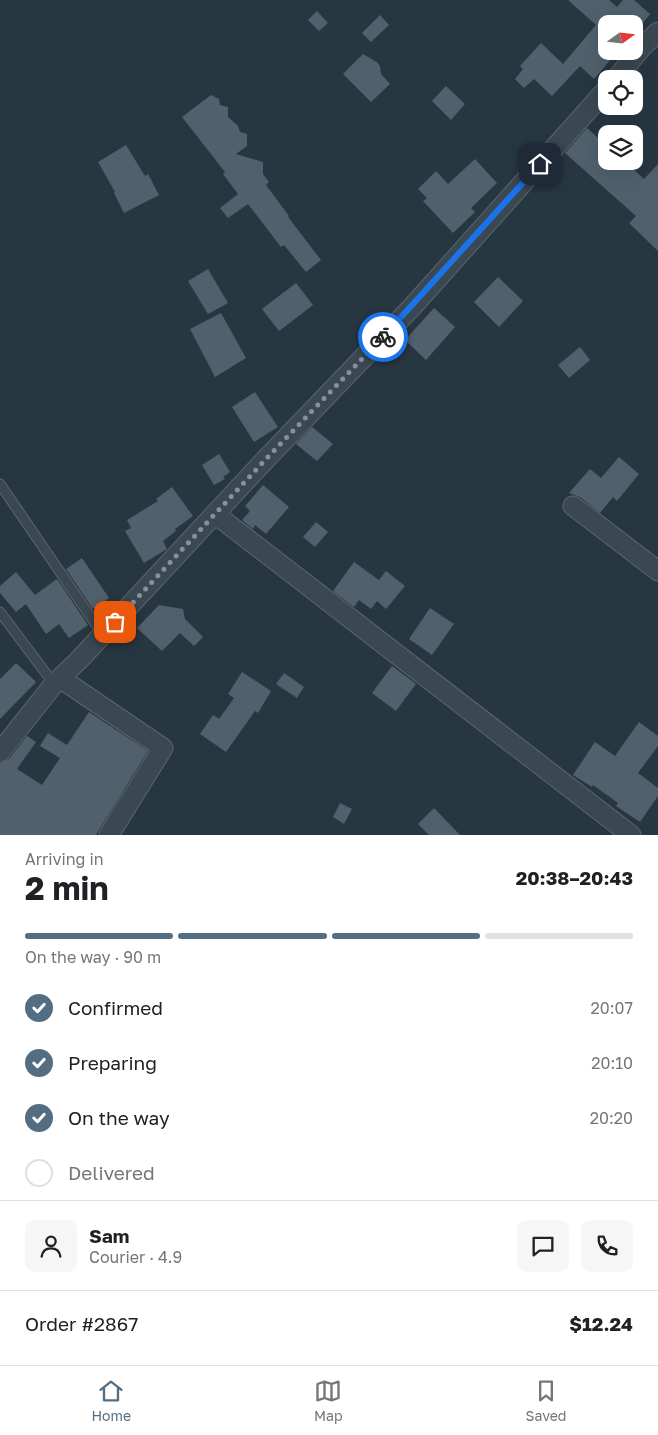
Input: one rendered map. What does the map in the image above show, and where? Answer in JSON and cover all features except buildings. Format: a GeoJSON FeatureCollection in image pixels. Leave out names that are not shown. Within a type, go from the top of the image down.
{"type":"FeatureCollection","features":[{"type":"Feature","properties":{"kind":"street"},"geometry":{"type":"LineString","coordinates":[[623,70],[642,47],[658,32]]}},
{"type":"Feature","properties":{"kind":"street"},"geometry":{"type":"LineString","coordinates":[[0,752],[57,681],[413,306],[598,99]]}},
{"type":"Feature","properties":{"kind":"street"},"geometry":{"type":"LineString","coordinates":[[573,506],[658,571]]}},
{"type":"Feature","properties":{"kind":"street"},"geometry":{"type":"LineString","coordinates":[[215,514],[631,835]]}},
{"type":"Feature","properties":{"kind":"street"},"geometry":{"type":"LineString","coordinates":[[57,681],[163,748],[108,835]]}},
{"type":"Feature","properties":{"kind":"lane"},"geometry":{"type":"LineString","coordinates":[[0,484],[102,635]]}},
{"type":"Feature","properties":{"kind":"lane"},"geometry":{"type":"LineString","coordinates":[[0,612],[57,681]]}},
{"type":"Feature","properties":{"kind":"way so far"},"geometry":{"type":"LineString","coordinates":[[115,622],[266,459],[383,337]]}},
{"type":"Feature","properties":{"kind":"route"},"geometry":{"type":"LineString","coordinates":[[383,337],[540,164]]}}]}
